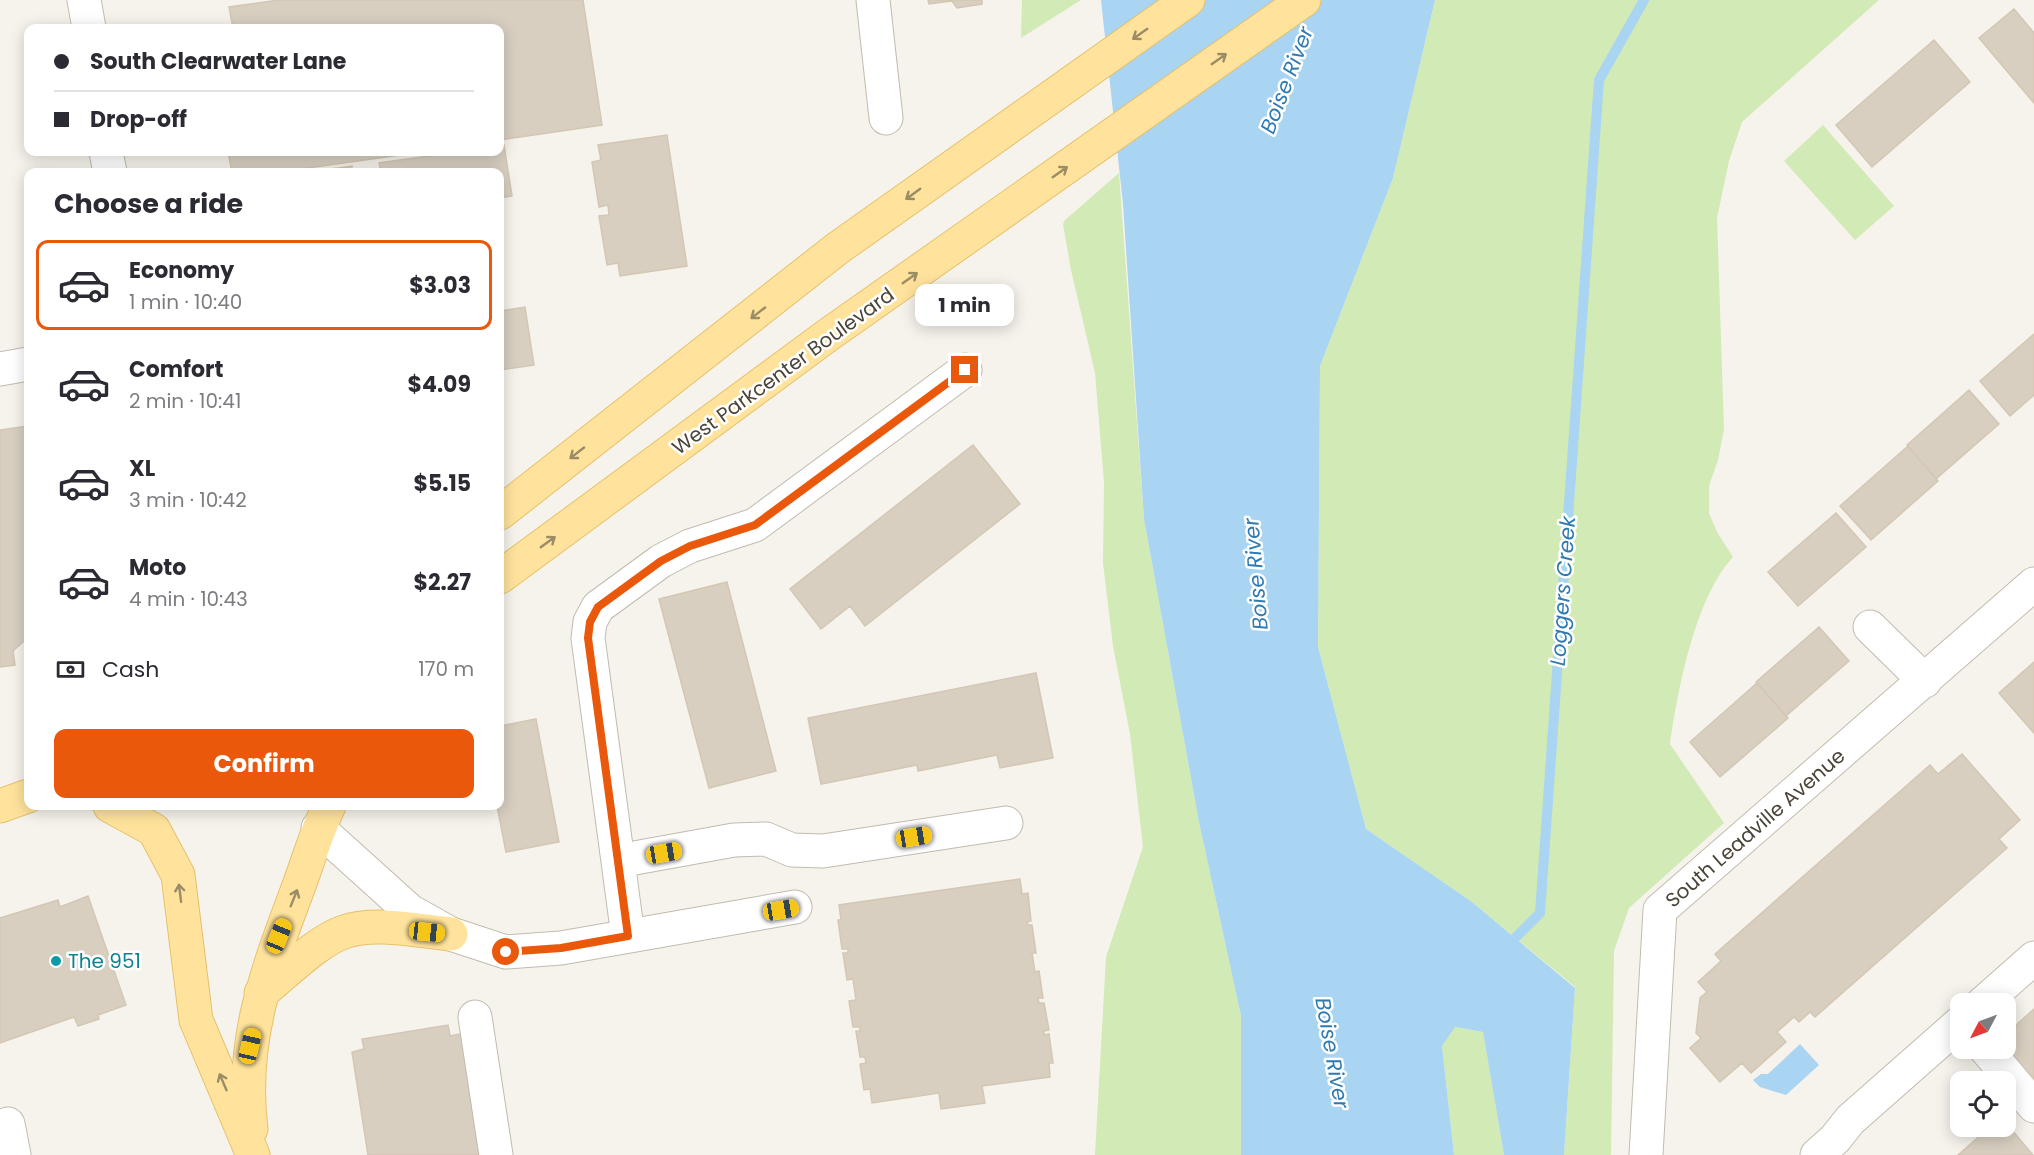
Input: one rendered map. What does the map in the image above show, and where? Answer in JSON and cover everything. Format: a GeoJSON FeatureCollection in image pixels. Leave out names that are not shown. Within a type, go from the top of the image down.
{"type":"FeatureCollection","features":[{"type":"Feature","properties":{"kind":"main road"},"geometry":{"type":"LineString","coordinates":[[504,510],[838,248],[1188,0]]}},
{"type":"Feature","properties":{"kind":"main road","name":"West Parkcenter Boulevard"},"geometry":{"type":"LineString","coordinates":[[504,574],[828,335],[1304,0]]}},
{"type":"Feature","properties":{"kind":"main road"},"geometry":{"type":"LineString","coordinates":[[0,806],[24,797]]}},
{"type":"Feature","properties":{"kind":"main road"},"geometry":{"type":"LineString","coordinates":[[117,810],[154,830],[178,875],[196,1020],[254,1155]]}},
{"type":"Feature","properties":{"kind":"main road"},"geometry":{"type":"LineString","coordinates":[[254,1155],[248,1102],[250,1046],[261,993],[279,936],[298,888],[315,813]]}},
{"type":"Feature","properties":{"kind":"main road"},"geometry":{"type":"LineString","coordinates":[[261,993],[322,945],[345,931],[381,927],[451,934]]}},
{"type":"Feature","properties":{"kind":"street"},"geometry":{"type":"LineString","coordinates":[[84,0],[88,24]]}},
{"type":"Feature","properties":{"kind":"street"},"geometry":{"type":"LineString","coordinates":[[873,0],[886,118]]}},
{"type":"Feature","properties":{"kind":"street"},"geometry":{"type":"LineString","coordinates":[[0,369],[24,365]]}},
{"type":"Feature","properties":{"kind":"street"},"geometry":{"type":"LineString","coordinates":[[628,936],[588,638],[590,622],[598,607],[661,561],[680,551],[755,525],[965,370]]}},
{"type":"Feature","properties":{"kind":"street","name":"South Leadville Avenue"},"geometry":{"type":"LineString","coordinates":[[1646,1155],[1660,910],[2034,584]]}},
{"type":"Feature","properties":{"kind":"street"},"geometry":{"type":"LineString","coordinates":[[1870,627],[1925,681]]}},
{"type":"Feature","properties":{"kind":"street"},"geometry":{"type":"LineString","coordinates":[[315,813],[410,911],[451,934],[506,952],[561,948],[795,907]]}},
{"type":"Feature","properties":{"kind":"street"},"geometry":{"type":"LineString","coordinates":[[618,861],[734,840],[766,839],[792,850],[823,851],[1006,823]]}},
{"type":"Feature","properties":{"kind":"street"},"geometry":{"type":"LineString","coordinates":[[1994,993],[2034,958]]}},
{"type":"Feature","properties":{"kind":"street"},"geometry":{"type":"LineString","coordinates":[[475,1017],[496,1155]]}},
{"type":"Feature","properties":{"kind":"street"},"geometry":{"type":"LineString","coordinates":[[1817,1155],[1835,1139],[1850,1120],[1950,1032]]}},
{"type":"Feature","properties":{"kind":"street"},"geometry":{"type":"LineString","coordinates":[[1994,1059],[2034,1106]]}},
{"type":"Feature","properties":{"kind":"green space"},"geometry":{"type":"Polygon","coordinates":[[[1022,0],[1081,0],[1021,38],[1022,0]]]}},
{"type":"Feature","properties":{"kind":"green space"},"geometry":{"type":"Polygon","coordinates":[[[1435,0],[1879,0],[1742,122],[1729,161],[1717,218],[1724,429],[1718,460],[1709,486],[1709,513],[1717,532],[1733,557],[1708,596],[1698,620],[1683,671],[1670,744],[1724,823],[1629,908],[1614,951],[1611,1155],[1564,1155],[1575,987],[1472,902],[1366,829],[1318,647],[1320,366],[1393,178],[1435,0]]]}},
{"type":"Feature","properties":{"kind":"green space"},"geometry":{"type":"Polygon","coordinates":[[[1823,125],[1894,206],[1855,240],[1784,161],[1823,125]]]}},
{"type":"Feature","properties":{"kind":"green space"},"geometry":{"type":"Polygon","coordinates":[[[1119,173],[1144,519],[1199,822],[1241,1016],[1241,1155],[1095,1155],[1106,957],[1143,847],[1130,734],[1113,646],[1103,563],[1104,482],[1095,373],[1071,270],[1063,224],[1119,173]]]}},
{"type":"Feature","properties":{"kind":"green space"},"geometry":{"type":"Polygon","coordinates":[[[1454,1027],[1483,1032],[1504,1155],[1454,1155],[1442,1046],[1454,1027]]]}},
{"type":"Feature","properties":{"kind":"water","name":"Boise River"},"geometry":{"type":"Polygon","coordinates":[[[1101,0],[1435,0],[1393,178],[1320,366],[1318,647],[1366,829],[1472,902],[1575,988],[1564,1155],[1504,1155],[1483,1032],[1455,1027],[1442,1046],[1454,1155],[1241,1155],[1241,1016],[1199,822],[1144,519],[1123,204],[1101,0]]]}},
{"type":"Feature","properties":{"kind":"water"},"geometry":{"type":"Polygon","coordinates":[[[1800,1044],[1819,1065],[1786,1095],[1760,1087],[1753,1080],[1761,1074],[1768,1074],[1800,1044]]]}},
{"type":"Feature","properties":{"kind":"building"},"geometry":{"type":"Polygon","coordinates":[[[279,0],[583,0],[602,125],[504,139],[504,24],[232,24],[229,7],[279,0]]]}},
{"type":"Feature","properties":{"kind":"building"},"geometry":{"type":"Polygon","coordinates":[[[928,0],[982,0],[982,4],[957,8],[952,1],[929,4],[928,0]]]}},
{"type":"Feature","properties":{"kind":"building"},"geometry":{"type":"Polygon","coordinates":[[[2014,9],[2034,33],[2034,103],[1979,38],[2014,9]]]}},
{"type":"Feature","properties":{"kind":"building"},"geometry":{"type":"Polygon","coordinates":[[[1934,40],[1970,82],[1872,167],[1836,125],[1934,40]]]}},
{"type":"Feature","properties":{"kind":"building"},"geometry":{"type":"Polygon","coordinates":[[[667,135],[687,266],[620,276],[618,263],[607,265],[599,216],[609,215],[608,205],[599,207],[592,162],[601,160],[598,145],[667,135]]]}},
{"type":"Feature","properties":{"kind":"building"},"geometry":{"type":"Polygon","coordinates":[[[504,145],[512,196],[504,197],[504,168],[380,168],[379,163],[429,156],[504,156],[504,145]]]}},
{"type":"Feature","properties":{"kind":"building"},"geometry":{"type":"Polygon","coordinates":[[[229,156],[393,156],[308,168],[231,168],[229,156]]]}},
{"type":"Feature","properties":{"kind":"building"},"geometry":{"type":"Polygon","coordinates":[[[525,307],[534,365],[504,369],[504,310],[525,307]]]}},
{"type":"Feature","properties":{"kind":"building"},"geometry":{"type":"Polygon","coordinates":[[[2034,334],[2034,395],[2010,416],[1980,381],[2034,334]]]}},
{"type":"Feature","properties":{"kind":"building"},"geometry":{"type":"Polygon","coordinates":[[[1969,390],[1999,424],[1936,479],[1907,445],[1969,390]]]}},
{"type":"Feature","properties":{"kind":"building"},"geometry":{"type":"Polygon","coordinates":[[[24,427],[24,641],[13,651],[15,665],[0,667],[0,430],[24,427]]]}},
{"type":"Feature","properties":{"kind":"building"},"geometry":{"type":"Polygon","coordinates":[[[973,445],[1020,504],[865,626],[850,606],[821,629],[790,589],[973,445]]]}},
{"type":"Feature","properties":{"kind":"building"},"geometry":{"type":"Polygon","coordinates":[[[1908,446],[1938,481],[1871,540],[1840,506],[1908,446]]]}},
{"type":"Feature","properties":{"kind":"building"},"geometry":{"type":"Polygon","coordinates":[[[1836,513],[1866,547],[1798,606],[1768,572],[1836,513]]]}},
{"type":"Feature","properties":{"kind":"building"},"geometry":{"type":"Polygon","coordinates":[[[727,582],[776,771],[709,788],[659,599],[727,582]]]}},
{"type":"Feature","properties":{"kind":"building"},"geometry":{"type":"Polygon","coordinates":[[[1819,627],[1849,661],[1786,716],[1756,682],[1819,627]]]}},
{"type":"Feature","properties":{"kind":"building"},"geometry":{"type":"Polygon","coordinates":[[[2034,662],[2034,733],[1999,693],[2034,662]]]}},
{"type":"Feature","properties":{"kind":"building"},"geometry":{"type":"Polygon","coordinates":[[[1036,673],[1053,758],[1000,768],[997,755],[918,771],[917,765],[821,784],[808,718],[1036,673]]]}},
{"type":"Feature","properties":{"kind":"building"},"geometry":{"type":"Polygon","coordinates":[[[1757,683],[1788,718],[1720,777],[1690,742],[1757,683]]]}},
{"type":"Feature","properties":{"kind":"building"},"geometry":{"type":"Polygon","coordinates":[[[536,719],[559,842],[506,852],[498,810],[504,810],[504,725],[536,719]]]}},
{"type":"Feature","properties":{"kind":"building"},"geometry":{"type":"Polygon","coordinates":[[[1962,754],[2020,820],[1999,839],[2007,848],[1815,1017],[1810,1012],[1799,1022],[1794,1017],[1777,1032],[1786,1042],[1751,1073],[1742,1063],[1720,1082],[1690,1048],[1701,1038],[1696,1033],[1700,998],[1707,992],[1698,982],[1721,961],[1715,954],[1930,765],[1938,774],[1962,754]]]}},
{"type":"Feature","properties":{"kind":"building"},"geometry":{"type":"Polygon","coordinates":[[[1020,879],[1022,894],[1028,893],[1031,921],[1027,922],[1028,925],[1032,925],[1036,953],[1032,953],[1035,972],[1039,971],[1043,998],[1038,998],[1039,1003],[1044,1003],[1049,1030],[1044,1031],[1044,1035],[1049,1034],[1053,1063],[1049,1063],[1050,1077],[982,1086],[985,1103],[941,1109],[939,1093],[872,1103],[870,1089],[864,1090],[860,1064],[866,1063],[865,1057],[860,1057],[856,1031],[860,1031],[860,1027],[853,1027],[849,1001],[856,1000],[853,979],[847,980],[843,953],[848,953],[848,949],[842,949],[838,920],[841,920],[839,905],[1020,879]]]}},
{"type":"Feature","properties":{"kind":"building","name":"The 951"},"geometry":{"type":"Polygon","coordinates":[[[88,896],[126,1005],[98,1015],[99,1019],[78,1026],[74,1017],[0,1043],[0,918],[58,900],[60,907],[88,896]]]}},
{"type":"Feature","properties":{"kind":"building"},"geometry":{"type":"Polygon","coordinates":[[[2034,1009],[2034,1091],[2013,1059],[2016,1059],[2016,1025],[2034,1009]]]}},
{"type":"Feature","properties":{"kind":"building"},"geometry":{"type":"Polygon","coordinates":[[[448,1025],[450,1036],[461,1034],[479,1155],[368,1155],[352,1052],[364,1049],[362,1039],[448,1025]]]}},
{"type":"Feature","properties":{"kind":"building"},"geometry":{"type":"Polygon","coordinates":[[[2016,1135],[2033,1155],[1958,1155],[1978,1137],[2016,1137],[2016,1135]]]}},
{"type":"Feature","properties":{"kind":"waterway","name":"Loggers Creek"},"geometry":{"type":"LineString","coordinates":[[1506,947],[1540,913],[1599,80],[1644,0]]}},
{"type":"Feature","properties":{"kind":"place","name":"The 951"},"geometry":{"type":"Point","coordinates":[56,961]}},
{"type":"Feature","properties":{"kind":"route"},"geometry":{"type":"LineString","coordinates":[[506,952],[561,948],[628,936],[588,638],[590,622],[598,607],[661,561],[690,546],[755,525],[965,370]]}}]}
